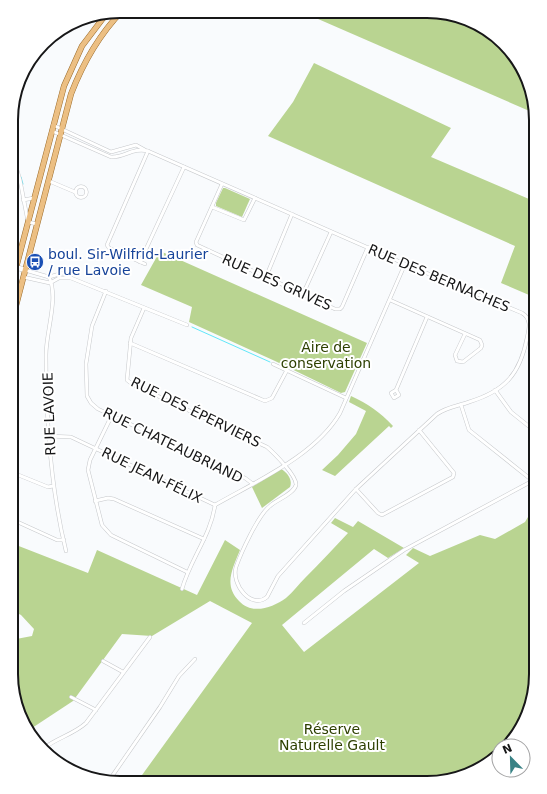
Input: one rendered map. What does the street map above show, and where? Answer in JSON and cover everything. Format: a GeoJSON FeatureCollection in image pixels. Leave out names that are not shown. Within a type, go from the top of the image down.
{"type":"FeatureCollection","features":[{"type":"Feature","properties":{"kind":"main road"},"geometry":{"type":"LineString","coordinates":[[18,299],[71,94],[83,65],[104,31],[116,18]]}},
{"type":"Feature","properties":{"kind":"main road"},"geometry":{"type":"LineString","coordinates":[[18,254],[64,86],[82,46],[102,20]]}},
{"type":"Feature","properties":{"kind":"street"},"geometry":{"type":"LineString","coordinates":[[53,125],[61,132],[113,158],[137,149],[146,150],[107,245],[109,248],[145,264]]}},
{"type":"Feature","properties":{"kind":"street"},"geometry":{"type":"LineString","coordinates":[[52,131],[61,132],[107,150],[104,154]]}},
{"type":"Feature","properties":{"kind":"street","name":"RUE DES BERNACHES"},"geometry":{"type":"LineString","coordinates":[[107,150],[114,152],[136,145],[331,232],[522,313],[527,318],[529,327],[522,361],[512,376],[483,398],[441,411],[419,430],[356,489],[278,576],[267,597],[264,600],[257,600],[240,590],[235,579],[236,568],[262,514],[273,502],[295,488],[295,481],[284,465]]}},
{"type":"Feature","properties":{"kind":"street"},"geometry":{"type":"LineString","coordinates":[[140,262],[184,167]]}},
{"type":"Feature","properties":{"kind":"street"},"geometry":{"type":"LineString","coordinates":[[18,179],[28,222],[38,224]]}},
{"type":"Feature","properties":{"kind":"street"},"geometry":{"type":"LineString","coordinates":[[49,181],[75,192]]}},
{"type":"Feature","properties":{"kind":"street"},"geometry":{"type":"LineString","coordinates":[[222,184],[212,207],[244,220],[255,198]]}},
{"type":"Feature","properties":{"kind":"street"},"geometry":{"type":"LineString","coordinates":[[23,200],[34,198]]}},
{"type":"Feature","properties":{"kind":"street","name":"RUE DES GRIVES"},"geometry":{"type":"LineString","coordinates":[[212,207],[196,242],[197,245],[335,309],[340,309],[368,247]]}},
{"type":"Feature","properties":{"kind":"street"},"geometry":{"type":"LineString","coordinates":[[266,277],[292,214]]}},
{"type":"Feature","properties":{"kind":"street"},"geometry":{"type":"LineString","coordinates":[[303,294],[331,232]]}},
{"type":"Feature","properties":{"kind":"street","name":"RUE JEAN-FÉLIX"},"geometry":{"type":"LineString","coordinates":[[48,436],[71,437],[215,505],[253,484],[313,446],[322,438],[334,423],[405,264]]}},
{"type":"Feature","properties":{"kind":"street"},"geometry":{"type":"LineString","coordinates":[[18,268],[49,277],[61,272],[71,278],[187,325]]}},
{"type":"Feature","properties":{"kind":"street"},"geometry":{"type":"LineString","coordinates":[[18,276],[52,283],[59,278],[71,278]]}},
{"type":"Feature","properties":{"kind":"street","name":"RUE LAVOIE"},"geometry":{"type":"LineString","coordinates":[[49,277],[52,283],[53,293],[46,353],[48,436],[53,486],[66,551]]}},
{"type":"Feature","properties":{"kind":"street","name":"RUE CHATEAUBRIAND"},"geometry":{"type":"LineString","coordinates":[[106,291],[92,326],[86,364],[86,392],[89,400],[94,406],[245,478],[253,484]]}},
{"type":"Feature","properties":{"kind":"street"},"geometry":{"type":"LineString","coordinates":[[390,300],[480,340],[482,346],[463,362],[457,361],[455,356],[465,334]]}},
{"type":"Feature","properties":{"kind":"street","name":"RUE DES ÉPERVIERS"},"geometry":{"type":"LineString","coordinates":[[144,308],[130,343],[126,375],[130,383],[255,440],[273,452],[284,465]]}},
{"type":"Feature","properties":{"kind":"street"},"geometry":{"type":"LineString","coordinates":[[396,390],[427,317]]}},
{"type":"Feature","properties":{"kind":"street"},"geometry":{"type":"LineString","coordinates":[[130,343],[265,401],[272,398],[287,370]]}},
{"type":"Feature","properties":{"kind":"street"},"geometry":{"type":"LineString","coordinates":[[273,364],[346,398]]}},
{"type":"Feature","properties":{"kind":"street"},"geometry":{"type":"LineString","coordinates":[[495,390],[511,412],[529,426]]}},
{"type":"Feature","properties":{"kind":"street"},"geometry":{"type":"LineString","coordinates":[[461,405],[469,430],[529,476]]}},
{"type":"Feature","properties":{"kind":"street"},"geometry":{"type":"LineString","coordinates":[[112,415],[90,460],[88,470],[102,525],[106,532],[187,572]]}},
{"type":"Feature","properties":{"kind":"street"},"geometry":{"type":"LineString","coordinates":[[356,489],[378,513],[382,515],[453,477],[454,473],[419,430]]}},
{"type":"Feature","properties":{"kind":"street"},"geometry":{"type":"LineString","coordinates":[[18,475],[48,487],[53,486]]}},
{"type":"Feature","properties":{"kind":"street"},"geometry":{"type":"LineString","coordinates":[[304,623],[344,591],[404,550],[529,483]]}},
{"type":"Feature","properties":{"kind":"street"},"geometry":{"type":"LineString","coordinates":[[95,501],[108,498],[114,499],[204,539]]}},
{"type":"Feature","properties":{"kind":"street"},"geometry":{"type":"LineString","coordinates":[[182,589],[187,572],[212,520],[215,505]]}},
{"type":"Feature","properties":{"kind":"street"},"geometry":{"type":"LineString","coordinates":[[18,522],[57,540],[64,540]]}},
{"type":"Feature","properties":{"kind":"street"},"geometry":{"type":"LineString","coordinates":[[47,745],[81,727],[96,710],[150,637]]}},
{"type":"Feature","properties":{"kind":"street"},"geometry":{"type":"LineString","coordinates":[[113,775],[179,676],[195,659]]}},
{"type":"Feature","properties":{"kind":"street"},"geometry":{"type":"LineString","coordinates":[[103,661],[123,672]]}},
{"type":"Feature","properties":{"kind":"street"},"geometry":{"type":"LineString","coordinates":[[71,697],[96,710]]}},
{"type":"Feature","properties":{"kind":"green space"},"geometry":{"type":"Polygon","coordinates":[[[316,18],[427,18],[453,21],[466,26],[489,39],[512,63],[526,94],[528,111],[316,18]]]}},
{"type":"Feature","properties":{"kind":"green space"},"geometry":{"type":"Polygon","coordinates":[[[314,63],[451,128],[431,157],[529,199],[529,295],[501,283],[515,246],[268,136],[293,102],[314,63]]]}},
{"type":"Feature","properties":{"kind":"green space"},"geometry":{"type":"Polygon","coordinates":[[[223,188],[250,199],[242,217],[216,206],[223,188]]]}},
{"type":"Feature","properties":{"kind":"green space","name":"Aire de conservation"},"geometry":{"type":"Polygon","coordinates":[[[160,251],[367,343],[345,392],[341,393],[189,322],[192,307],[141,285],[160,251]]]}},
{"type":"Feature","properties":{"kind":"green space"},"geometry":{"type":"Polygon","coordinates":[[[351,396],[374,409],[393,426],[391,428],[389,426],[335,476],[322,470],[338,455],[356,434],[366,411],[349,402],[351,396]]]}},
{"type":"Feature","properties":{"kind":"green space"},"geometry":{"type":"Polygon","coordinates":[[[281,469],[289,476],[291,482],[290,487],[262,508],[252,487],[281,469]]]}},
{"type":"Feature","properties":{"kind":"green space","name":"Réserve Naturelle Gault"},"geometry":{"type":"Polygon","coordinates":[[[529,515],[529,680],[527,694],[524,707],[512,731],[506,738],[491,738],[491,753],[484,759],[453,773],[427,776],[141,776],[252,623],[210,601],[152,636],[122,634],[73,701],[33,727],[23,707],[18,680],[18,639],[32,636],[34,629],[18,614],[18,546],[88,573],[97,550],[197,595],[225,540],[240,550],[232,570],[230,583],[231,589],[234,595],[244,605],[256,609],[275,605],[286,598],[348,533],[331,523],[335,518],[353,527],[358,521],[404,548],[388,558],[374,549],[282,625],[304,652],[419,563],[406,555],[413,548],[430,556],[480,535],[495,539],[525,522],[529,515]]]}},
{"type":"Feature","properties":{"kind":"waterway"},"geometry":{"type":"LineString","coordinates":[[23,87],[25,83]]}},
{"type":"Feature","properties":{"kind":"waterway"},"geometry":{"type":"LineString","coordinates":[[21,177],[23,184]]}},
{"type":"Feature","properties":{"kind":"waterway"},"geometry":{"type":"LineString","coordinates":[[192,327],[270,362]]}},
{"type":"Feature","properties":{"kind":"place","name":"boul. Sir-Wilfrid-Laurier / rue Lavoie"},"geometry":{"type":"Point","coordinates":[35,262]}}]}
